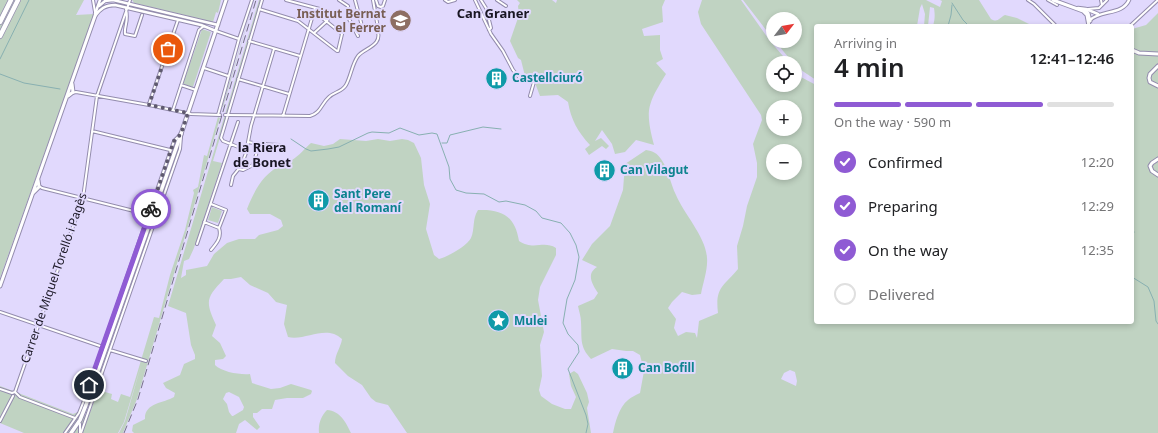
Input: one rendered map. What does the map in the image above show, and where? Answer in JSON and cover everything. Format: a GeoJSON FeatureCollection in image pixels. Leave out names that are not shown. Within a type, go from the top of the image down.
{"type":"FeatureCollection","features":[{"type":"Feature","properties":{"kind":"highway"},"geometry":{"type":"LineString","coordinates":[[0,22],[11,0]]}},
{"type":"Feature","properties":{"kind":"highway"},"geometry":{"type":"LineString","coordinates":[[0,36],[18,0]]}},
{"type":"Feature","properties":{"kind":"main road"},"geometry":{"type":"LineString","coordinates":[[71,433],[78,422],[93,385],[174,146],[181,134],[226,0]]}},
{"type":"Feature","properties":{"kind":"main road"},"geometry":{"type":"LineString","coordinates":[[1053,0],[1085,10],[1089,21]]}},
{"type":"Feature","properties":{"kind":"main road"},"geometry":{"type":"LineString","coordinates":[[1070,6],[1085,10],[1089,15],[1089,21]]}},
{"type":"Feature","properties":{"kind":"main road"},"geometry":{"type":"LineString","coordinates":[[0,286],[33,193],[38,187],[38,178],[71,92],[72,84],[95,15]]}},
{"type":"Feature","properties":{"kind":"main road"},"geometry":{"type":"LineString","coordinates":[[1134,51],[1139,53],[1158,54]]}},
{"type":"Feature","properties":{"kind":"main road"},"geometry":{"type":"LineString","coordinates":[[1158,66],[1150,74],[1149,78],[1150,82],[1158,86]]}},
{"type":"Feature","properties":{"kind":"main road"},"geometry":{"type":"LineString","coordinates":[[1158,159],[1150,166],[1152,171],[1158,175]]}},
{"type":"Feature","properties":{"kind":"street"},"geometry":{"type":"LineString","coordinates":[[93,0],[95,15]]}},
{"type":"Feature","properties":{"kind":"street"},"geometry":{"type":"LineString","coordinates":[[95,15],[100,0]]}},
{"type":"Feature","properties":{"kind":"street"},"geometry":{"type":"LineString","coordinates":[[108,0],[115,5]]}},
{"type":"Feature","properties":{"kind":"street"},"geometry":{"type":"LineString","coordinates":[[98,6],[108,0],[129,4],[204,26],[239,39]]}},
{"type":"Feature","properties":{"kind":"street","name":"Carrer de Miquel Torelló i Pagès"},"geometry":{"type":"LineString","coordinates":[[0,421],[14,394],[84,198],[97,96],[130,0]]}},
{"type":"Feature","properties":{"kind":"street"},"geometry":{"type":"LineString","coordinates":[[71,92],[188,113],[219,115],[228,76],[252,0]]}},
{"type":"Feature","properties":{"kind":"street"},"geometry":{"type":"LineString","coordinates":[[246,150],[221,140],[226,115],[262,0]]}},
{"type":"Feature","properties":{"kind":"street"},"geometry":{"type":"LineString","coordinates":[[286,0],[331,12],[327,21],[314,33]]}},
{"type":"Feature","properties":{"kind":"street"},"geometry":{"type":"LineString","coordinates":[[339,0],[348,6],[349,19],[358,36]]}},
{"type":"Feature","properties":{"kind":"street"},"geometry":{"type":"LineString","coordinates":[[355,0],[364,29],[367,31],[377,29]]}},
{"type":"Feature","properties":{"kind":"street"},"geometry":{"type":"LineString","coordinates":[[374,0],[378,6],[381,7],[383,6],[385,0]]}},
{"type":"Feature","properties":{"kind":"street"},"geometry":{"type":"LineString","coordinates":[[226,115],[310,116],[317,113],[328,97],[345,87],[357,58],[375,44],[378,34],[378,27],[374,0]]}},
{"type":"Feature","properties":{"kind":"street"},"geometry":{"type":"LineString","coordinates":[[445,0],[448,2],[455,0]]}},
{"type":"Feature","properties":{"kind":"street"},"geometry":{"type":"LineString","coordinates":[[475,0],[489,30],[505,53],[516,74],[520,78],[534,82],[530,96]]}},
{"type":"Feature","properties":{"kind":"street"},"geometry":{"type":"LineString","coordinates":[[481,0],[486,8],[491,28],[489,30]]}},
{"type":"Feature","properties":{"kind":"street"},"geometry":{"type":"LineString","coordinates":[[497,0],[506,6]]}},
{"type":"Feature","properties":{"kind":"street"},"geometry":{"type":"LineString","coordinates":[[1028,0],[1054,24]]}},
{"type":"Feature","properties":{"kind":"street"},"geometry":{"type":"LineString","coordinates":[[1048,0],[1057,4]]}},
{"type":"Feature","properties":{"kind":"street"},"geometry":{"type":"LineString","coordinates":[[1101,0],[1102,5]]}},
{"type":"Feature","properties":{"kind":"street"},"geometry":{"type":"LineString","coordinates":[[1085,10],[1095,10],[1107,0]]}},
{"type":"Feature","properties":{"kind":"street"},"geometry":{"type":"LineString","coordinates":[[1089,15],[1097,15],[1114,11],[1127,4],[1129,0]]}},
{"type":"Feature","properties":{"kind":"street"},"geometry":{"type":"LineString","coordinates":[[1132,24],[1158,0]]}},
{"type":"Feature","properties":{"kind":"street"},"geometry":{"type":"LineString","coordinates":[[95,15],[107,5],[115,5],[218,25]]}},
{"type":"Feature","properties":{"kind":"street"},"geometry":{"type":"LineString","coordinates":[[126,8],[128,19],[125,34],[135,36],[142,15]]}},
{"type":"Feature","properties":{"kind":"street"},"geometry":{"type":"LineString","coordinates":[[283,116],[315,8]]}},
{"type":"Feature","properties":{"kind":"street"},"geometry":{"type":"LineString","coordinates":[[1078,8],[1097,15]]}},
{"type":"Feature","properties":{"kind":"street"},"geometry":{"type":"LineString","coordinates":[[259,9],[298,21],[309,28],[336,51],[339,49],[342,34],[314,12]]}},
{"type":"Feature","properties":{"kind":"street"},"geometry":{"type":"LineString","coordinates":[[1085,10],[1089,15]]}},
{"type":"Feature","properties":{"kind":"street"},"geometry":{"type":"LineString","coordinates":[[1089,15],[1093,13]]}},
{"type":"Feature","properties":{"kind":"street"},"geometry":{"type":"LineString","coordinates":[[1089,21],[1097,15]]}},
{"type":"Feature","properties":{"kind":"street"},"geometry":{"type":"LineString","coordinates":[[149,105],[178,18]]}},
{"type":"Feature","properties":{"kind":"street"},"geometry":{"type":"LineString","coordinates":[[173,110],[199,30],[204,26]]}},
{"type":"Feature","properties":{"kind":"street"},"geometry":{"type":"LineString","coordinates":[[249,41],[300,56]]}},
{"type":"Feature","properties":{"kind":"street"},"geometry":{"type":"LineString","coordinates":[[232,185],[233,176],[239,169],[246,150],[254,115],[274,49]]}},
{"type":"Feature","properties":{"kind":"street"},"geometry":{"type":"LineString","coordinates":[[204,68],[228,76]]}},
{"type":"Feature","properties":{"kind":"street"},"geometry":{"type":"LineString","coordinates":[[238,79],[289,94]]}},
{"type":"Feature","properties":{"kind":"street"},"geometry":{"type":"LineString","coordinates":[[181,85],[196,90]]}},
{"type":"Feature","properties":{"kind":"street"},"geometry":{"type":"LineString","coordinates":[[197,244],[238,122]]}},
{"type":"Feature","properties":{"kind":"street"},"geometry":{"type":"LineString","coordinates":[[92,131],[171,150]]}},
{"type":"Feature","properties":{"kind":"street"},"geometry":{"type":"LineString","coordinates":[[80,433],[178,153],[181,134]]}},
{"type":"Feature","properties":{"kind":"street"},"geometry":{"type":"LineString","coordinates":[[248,142],[279,144]]}},
{"type":"Feature","properties":{"kind":"street"},"geometry":{"type":"LineString","coordinates":[[239,169],[243,170],[253,165],[258,148],[266,144]]}},
{"type":"Feature","properties":{"kind":"street"},"geometry":{"type":"LineString","coordinates":[[85,398],[150,216],[171,150],[174,146],[179,148],[178,153]]}},
{"type":"Feature","properties":{"kind":"street"},"geometry":{"type":"LineString","coordinates":[[38,187],[150,216]]}},
{"type":"Feature","properties":{"kind":"street"},"geometry":{"type":"LineString","coordinates":[[210,204],[226,210],[219,228],[220,236],[211,250]]}},
{"type":"Feature","properties":{"kind":"street"},"geometry":{"type":"LineString","coordinates":[[204,222],[219,228]]}},
{"type":"Feature","properties":{"kind":"street"},"geometry":{"type":"LineString","coordinates":[[0,312],[102,347]]}},
{"type":"Feature","properties":{"kind":"street"},"geometry":{"type":"LineString","coordinates":[[110,350],[146,361]]}},
{"type":"Feature","properties":{"kind":"street"},"geometry":{"type":"LineString","coordinates":[[65,433],[93,385]]}},
{"type":"Feature","properties":{"kind":"street"},"geometry":{"type":"LineString","coordinates":[[0,389],[75,418],[78,422],[80,433]]}},
{"type":"Feature","properties":{"kind":"green space"},"geometry":{"type":"Polygon","coordinates":[[[0,0],[84,0],[76,15],[94,14],[0,278],[0,0]]]}},
{"type":"Feature","properties":{"kind":"green space"},"geometry":{"type":"Polygon","coordinates":[[[132,0],[221,0],[218,13],[216,12],[213,22],[134,3],[132,0]]]}},
{"type":"Feature","properties":{"kind":"green space"},"geometry":{"type":"Polygon","coordinates":[[[254,0],[223,107],[222,107],[254,0]]]}},
{"type":"Feature","properties":{"kind":"green space"},"geometry":{"type":"Polygon","coordinates":[[[259,0],[261,0],[213,161],[222,163],[194,248],[189,259],[184,261],[181,278],[186,275],[186,270],[207,266],[214,254],[227,243],[239,239],[255,239],[259,235],[278,230],[283,226],[281,220],[270,214],[250,214],[247,209],[256,190],[264,178],[282,164],[291,161],[311,143],[324,146],[333,144],[340,139],[366,141],[378,139],[390,141],[402,139],[408,140],[414,143],[421,158],[424,185],[430,204],[426,229],[434,255],[439,259],[456,251],[469,241],[472,235],[475,217],[478,210],[494,211],[506,216],[514,225],[519,241],[524,244],[534,246],[547,245],[556,248],[556,255],[540,287],[538,300],[544,332],[540,345],[542,376],[539,390],[541,396],[552,404],[565,409],[571,409],[576,397],[571,386],[569,374],[574,371],[578,374],[587,393],[589,402],[587,408],[591,433],[407,433],[388,405],[376,402],[371,398],[362,385],[348,376],[335,363],[342,339],[329,333],[295,338],[288,337],[284,324],[287,305],[276,302],[268,293],[250,285],[241,277],[224,279],[209,300],[210,310],[216,325],[212,336],[220,343],[226,356],[223,359],[215,360],[215,365],[222,370],[241,374],[250,374],[252,383],[271,389],[280,388],[291,384],[311,390],[311,394],[303,398],[275,400],[272,409],[262,409],[257,413],[253,413],[253,417],[260,427],[257,430],[245,420],[239,424],[236,433],[134,433],[132,431],[133,425],[145,419],[148,410],[151,407],[174,397],[175,393],[166,388],[163,383],[180,375],[184,364],[195,359],[191,345],[186,313],[168,306],[259,0]],[[229,392],[226,393],[223,399],[232,416],[243,410],[244,407],[239,397],[229,392]]]}},
{"type":"Feature","properties":{"kind":"green space"},"geometry":{"type":"Polygon","coordinates":[[[517,0],[552,0],[556,3],[557,0],[665,0],[662,7],[663,22],[642,29],[644,36],[660,35],[660,50],[663,59],[656,63],[666,74],[651,101],[649,124],[654,145],[636,140],[625,152],[615,154],[612,144],[602,130],[595,141],[601,138],[609,146],[606,149],[602,146],[589,155],[585,149],[590,145],[576,125],[568,102],[558,95],[540,96],[535,83],[525,76],[521,60],[518,58],[510,41],[519,15],[518,6],[520,3],[517,0]]]}},
{"type":"Feature","properties":{"kind":"green space"},"geometry":{"type":"Polygon","coordinates":[[[702,0],[741,0],[766,35],[766,48],[776,48],[783,56],[766,56],[766,92],[802,92],[802,78],[814,84],[814,324],[1134,324],[1134,28],[1146,25],[1158,13],[1158,433],[613,433],[616,420],[622,407],[629,399],[640,393],[644,371],[640,355],[633,351],[612,349],[591,359],[583,346],[581,337],[581,318],[578,306],[594,299],[598,293],[591,279],[592,273],[597,267],[582,260],[592,244],[610,226],[623,190],[625,164],[646,150],[658,155],[666,168],[680,202],[703,242],[706,250],[707,262],[701,294],[692,295],[682,292],[668,308],[676,319],[674,328],[678,336],[686,332],[695,333],[697,338],[699,321],[718,313],[717,304],[719,292],[724,284],[738,269],[737,246],[747,206],[757,177],[757,163],[753,144],[762,120],[761,115],[701,24],[698,12],[702,0]],[[790,370],[784,373],[781,379],[796,386],[797,381],[795,372],[790,370]]]}},
{"type":"Feature","properties":{"kind":"green space"},"geometry":{"type":"Polygon","coordinates":[[[743,0],[926,0],[940,7],[942,1],[940,0],[979,0],[993,20],[997,20],[1005,15],[1017,18],[1029,24],[933,24],[935,17],[934,8],[930,7],[928,24],[924,24],[925,14],[922,4],[917,24],[814,24],[814,79],[802,71],[802,56],[787,56],[781,48],[802,48],[802,12],[766,12],[766,30],[743,0]]]}},
{"type":"Feature","properties":{"kind":"green space"},"geometry":{"type":"Polygon","coordinates":[[[202,29],[211,32],[193,87],[183,84],[202,29]]]}},
{"type":"Feature","properties":{"kind":"green space"},"geometry":{"type":"Polygon","coordinates":[[[218,117],[220,118],[137,399],[123,433],[119,433],[125,421],[142,362],[124,422],[118,433],[24,433],[0,423],[0,386],[73,414],[78,412],[88,418],[98,390],[112,394],[111,399],[118,402],[121,394],[130,397],[154,317],[159,318],[170,275],[185,230],[194,193],[193,190],[198,187],[204,155],[207,156],[218,117]]]}},
{"type":"Feature","properties":{"kind":"green space"},"geometry":{"type":"Polygon","coordinates":[[[212,207],[222,211],[218,223],[208,220],[212,207]]]}},
{"type":"Feature","properties":{"kind":"green space"},"geometry":{"type":"Polygon","coordinates":[[[327,410],[336,412],[345,421],[351,433],[319,433],[320,420],[327,410]]]}},
{"type":"Feature","properties":{"kind":"waterway"},"geometry":{"type":"LineString","coordinates":[[0,59],[29,0]]}},
{"type":"Feature","properties":{"kind":"waterway"},"geometry":{"type":"LineString","coordinates":[[952,3],[967,24]]}},
{"type":"Feature","properties":{"kind":"waterway"},"geometry":{"type":"LineString","coordinates":[[949,24],[952,5]]}},
{"type":"Feature","properties":{"kind":"waterway"},"geometry":{"type":"LineString","coordinates":[[0,74],[24,83],[60,89]]}},
{"type":"Feature","properties":{"kind":"waterway"},"geometry":{"type":"LineString","coordinates":[[442,143],[447,143],[450,135],[483,127],[501,129]]}},
{"type":"Feature","properties":{"kind":"waterway"},"geometry":{"type":"LineString","coordinates":[[291,139],[311,151],[339,147],[368,133],[389,133],[400,128],[419,135],[432,133],[437,134],[449,167],[450,179],[456,190],[466,193],[484,194],[499,202],[506,201],[525,205],[536,211],[542,218],[561,223],[570,233],[576,245],[579,257],[575,280],[567,299],[563,323],[568,334],[578,345],[579,352],[568,369],[586,415],[588,424],[586,433]]}},
{"type":"Feature","properties":{"kind":"waterway"},"geometry":{"type":"LineString","coordinates":[[1134,278],[1148,287],[1154,301],[1156,321],[1158,324]]}},
{"type":"Feature","properties":{"kind":"railway"},"geometry":{"type":"LineString","coordinates":[[124,433],[138,399],[256,0]]}},
{"type":"Feature","properties":{"kind":"way so far"},"geometry":{"type":"LineString","coordinates":[[151,209],[174,141],[181,134],[188,113],[149,105],[168,49]]}},
{"type":"Feature","properties":{"kind":"place","name":"Institut Bernat el Ferrer"},"geometry":{"type":"Point","coordinates":[401,21]}},
{"type":"Feature","properties":{"kind":"place","name":"Castellciuró"},"geometry":{"type":"Point","coordinates":[497,78]}},
{"type":"Feature","properties":{"kind":"place","name":"Can Vilagut"},"geometry":{"type":"Point","coordinates":[605,170]}},
{"type":"Feature","properties":{"kind":"place","name":"Sant Pere del Romaní"},"geometry":{"type":"Point","coordinates":[319,201]}},
{"type":"Feature","properties":{"kind":"place","name":"Mulei"},"geometry":{"type":"Point","coordinates":[499,321]}},
{"type":"Feature","properties":{"kind":"place","name":"Can Bofill"},"geometry":{"type":"Point","coordinates":[622,368]}},
{"type":"Feature","properties":{"kind":"district","name":"Can Graner"},"geometry":{"type":"Point","coordinates":[493,13]}},
{"type":"Feature","properties":{"kind":"district","name":"la Riera de Bonet"},"geometry":{"type":"Point","coordinates":[262,154]}},
{"type":"Feature","properties":{"kind":"route"},"geometry":{"type":"LineString","coordinates":[[89,385],[151,209]]}}]}
